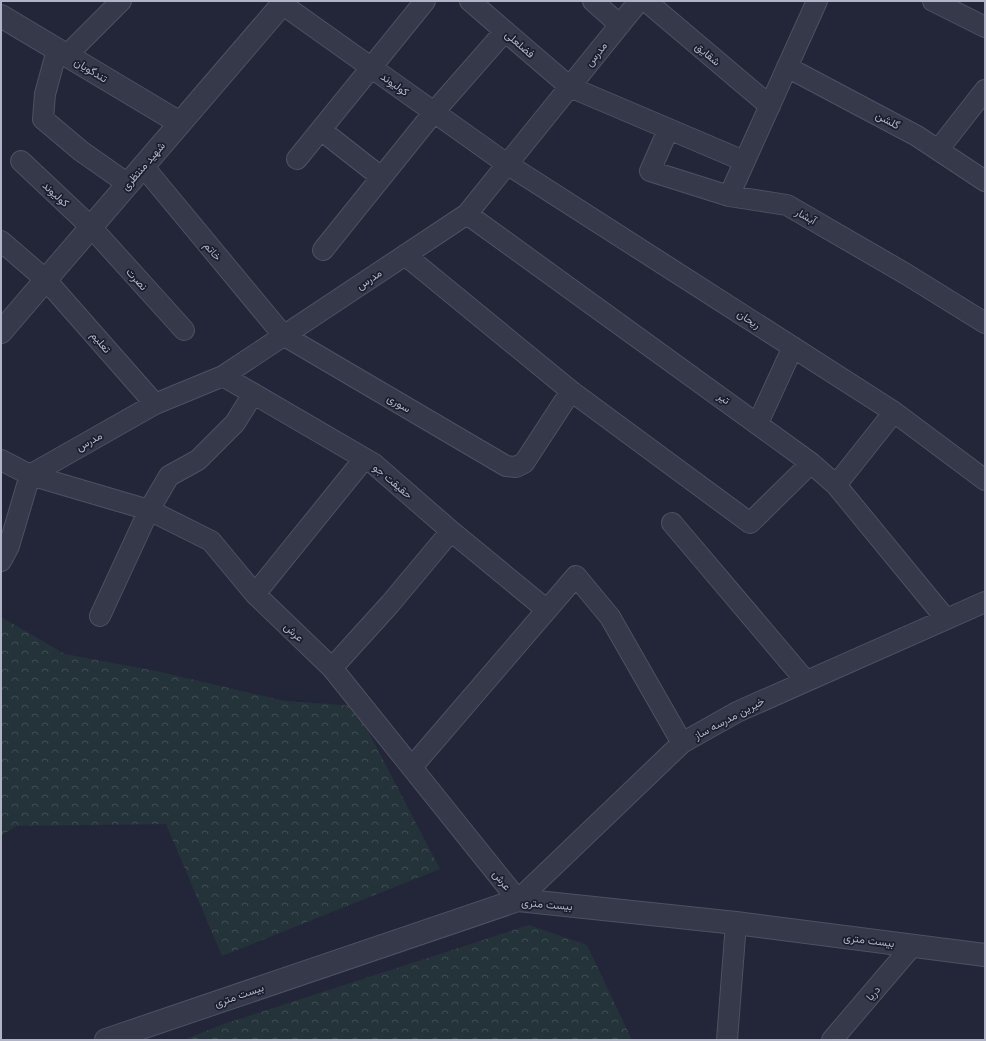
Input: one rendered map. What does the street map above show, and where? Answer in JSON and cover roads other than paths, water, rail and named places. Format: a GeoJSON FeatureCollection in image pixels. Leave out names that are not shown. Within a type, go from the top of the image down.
{"type":"FeatureCollection","features":[{"type":"Feature","properties":{"kind":"street"},"geometry":{"type":"LineString","coordinates":[[121,1],[62,53],[45,94],[43,119],[81,151],[128,184]]}},
{"type":"Feature","properties":{"kind":"street"},"geometry":{"type":"LineString","coordinates":[[297,159],[425,1]]}},
{"type":"Feature","properties":{"kind":"street","name":"فضلعلی"},"geometry":{"type":"LineString","coordinates":[[470,1],[570,87],[668,130],[744,161]]}},
{"type":"Feature","properties":{"kind":"street"},"geometry":{"type":"LineString","coordinates":[[593,1],[620,24]]}},
{"type":"Feature","properties":{"kind":"street","name":"مدرس"},"geometry":{"type":"LineString","coordinates":[[30,474],[155,404],[223,376],[467,214],[639,1]]}},
{"type":"Feature","properties":{"kind":"street","name":"شقایق"},"geometry":{"type":"LineString","coordinates":[[646,1],[770,106]]}},
{"type":"Feature","properties":{"kind":"street"},"geometry":{"type":"LineString","coordinates":[[729,196],[817,1]]}},
{"type":"Feature","properties":{"kind":"street"},"geometry":{"type":"LineString","coordinates":[[933,1],[985,27]]}},
{"type":"Feature","properties":{"kind":"street","name":"کولیوند"},"geometry":{"type":"LineString","coordinates":[[283,3],[507,164]]}},
{"type":"Feature","properties":{"kind":"street","name":"شهید منتظری"},"geometry":{"type":"LineString","coordinates":[[1,332],[283,3]]}},
{"type":"Feature","properties":{"kind":"street","name":"تندگویان"},"geometry":{"type":"LineString","coordinates":[[1,16],[180,123]]}},
{"type":"Feature","properties":{"kind":"street"},"geometry":{"type":"LineString","coordinates":[[323,250],[434,112],[505,31]]}},
{"type":"Feature","properties":{"kind":"street","name":"گلشن"},"geometry":{"type":"LineString","coordinates":[[787,67],[917,136],[985,181]]}},
{"type":"Feature","properties":{"kind":"street"},"geometry":{"type":"LineString","coordinates":[[938,150],[982,100]]}},
{"type":"Feature","properties":{"kind":"street"},"geometry":{"type":"LineString","coordinates":[[321,130],[381,178]]}},
{"type":"Feature","properties":{"kind":"street","name":"آبشار"},"geometry":{"type":"LineString","coordinates":[[668,130],[650,171],[729,196],[787,205],[906,274],[985,323]]}},
{"type":"Feature","properties":{"kind":"street","name":"کولیوند"},"geometry":{"type":"LineString","coordinates":[[21,161],[91,227]]}},
{"type":"Feature","properties":{"kind":"street","name":"ریحان"},"geometry":{"type":"LineString","coordinates":[[507,164],[894,412],[985,480]]}},
{"type":"Feature","properties":{"kind":"street","name":"خاتم"},"geometry":{"type":"LineString","coordinates":[[143,166],[284,335]]}},
{"type":"Feature","properties":{"kind":"street","name":"تیر"},"geometry":{"type":"LineString","coordinates":[[467,214],[758,423],[811,463],[836,485],[946,620]]}},
{"type":"Feature","properties":{"kind":"street","name":"نصرت"},"geometry":{"type":"LineString","coordinates":[[91,227],[184,330]]}},
{"type":"Feature","properties":{"kind":"street","name":"تعلیم"},"geometry":{"type":"LineString","coordinates":[[1,240],[46,280],[155,404]]}},
{"type":"Feature","properties":{"kind":"street"},"geometry":{"type":"LineString","coordinates":[[405,255],[571,391],[750,523],[811,463]]}},
{"type":"Feature","properties":{"kind":"street","name":"سوری"},"geometry":{"type":"LineString","coordinates":[[284,335],[506,466],[516,467],[524,463],[571,391]]}},
{"type":"Feature","properties":{"kind":"street"},"geometry":{"type":"LineString","coordinates":[[758,423],[793,347]]}},
{"type":"Feature","properties":{"kind":"street","name":"حقیقت جو"},"geometry":{"type":"LineString","coordinates":[[223,376],[374,464],[451,532],[547,610]]}},
{"type":"Feature","properties":{"kind":"street"},"geometry":{"type":"LineString","coordinates":[[100,616],[150,510],[169,476],[198,460],[235,423],[253,394]]}},
{"type":"Feature","properties":{"kind":"street"},"geometry":{"type":"LineString","coordinates":[[836,485],[894,412]]}},
{"type":"Feature","properties":{"kind":"street"},"geometry":{"type":"LineString","coordinates":[[255,594],[364,459]]}},
{"type":"Feature","properties":{"kind":"street","name":"عرش"},"geometry":{"type":"LineString","coordinates":[[1,460],[30,474],[150,510],[211,541],[255,594],[332,668],[518,900]]}},
{"type":"Feature","properties":{"kind":"street"},"geometry":{"type":"LineString","coordinates":[[1,561],[9,546],[30,474]]}},
{"type":"Feature","properties":{"kind":"street"},"geometry":{"type":"LineString","coordinates":[[672,523],[806,680]]}},
{"type":"Feature","properties":{"kind":"street"},"geometry":{"type":"LineString","coordinates":[[332,668],[390,604],[451,532]]}},
{"type":"Feature","properties":{"kind":"street"},"geometry":{"type":"LineString","coordinates":[[412,767],[576,576],[610,617],[682,743]]}},
{"type":"Feature","properties":{"kind":"street","name":"خیرین مدرسه ساز"},"geometry":{"type":"LineString","coordinates":[[518,900],[682,743],[737,712],[806,680],[985,602]]}},
{"type":"Feature","properties":{"kind":"street","name":"بیست متری"},"geometry":{"type":"LineString","coordinates":[[106,1040],[518,900],[736,923],[985,954]]}},
{"type":"Feature","properties":{"kind":"street"},"geometry":{"type":"LineString","coordinates":[[726,1040],[736,923]]}},
{"type":"Feature","properties":{"kind":"street","name":"دریا"},"geometry":{"type":"LineString","coordinates":[[832,1040],[914,945]]}}]}
